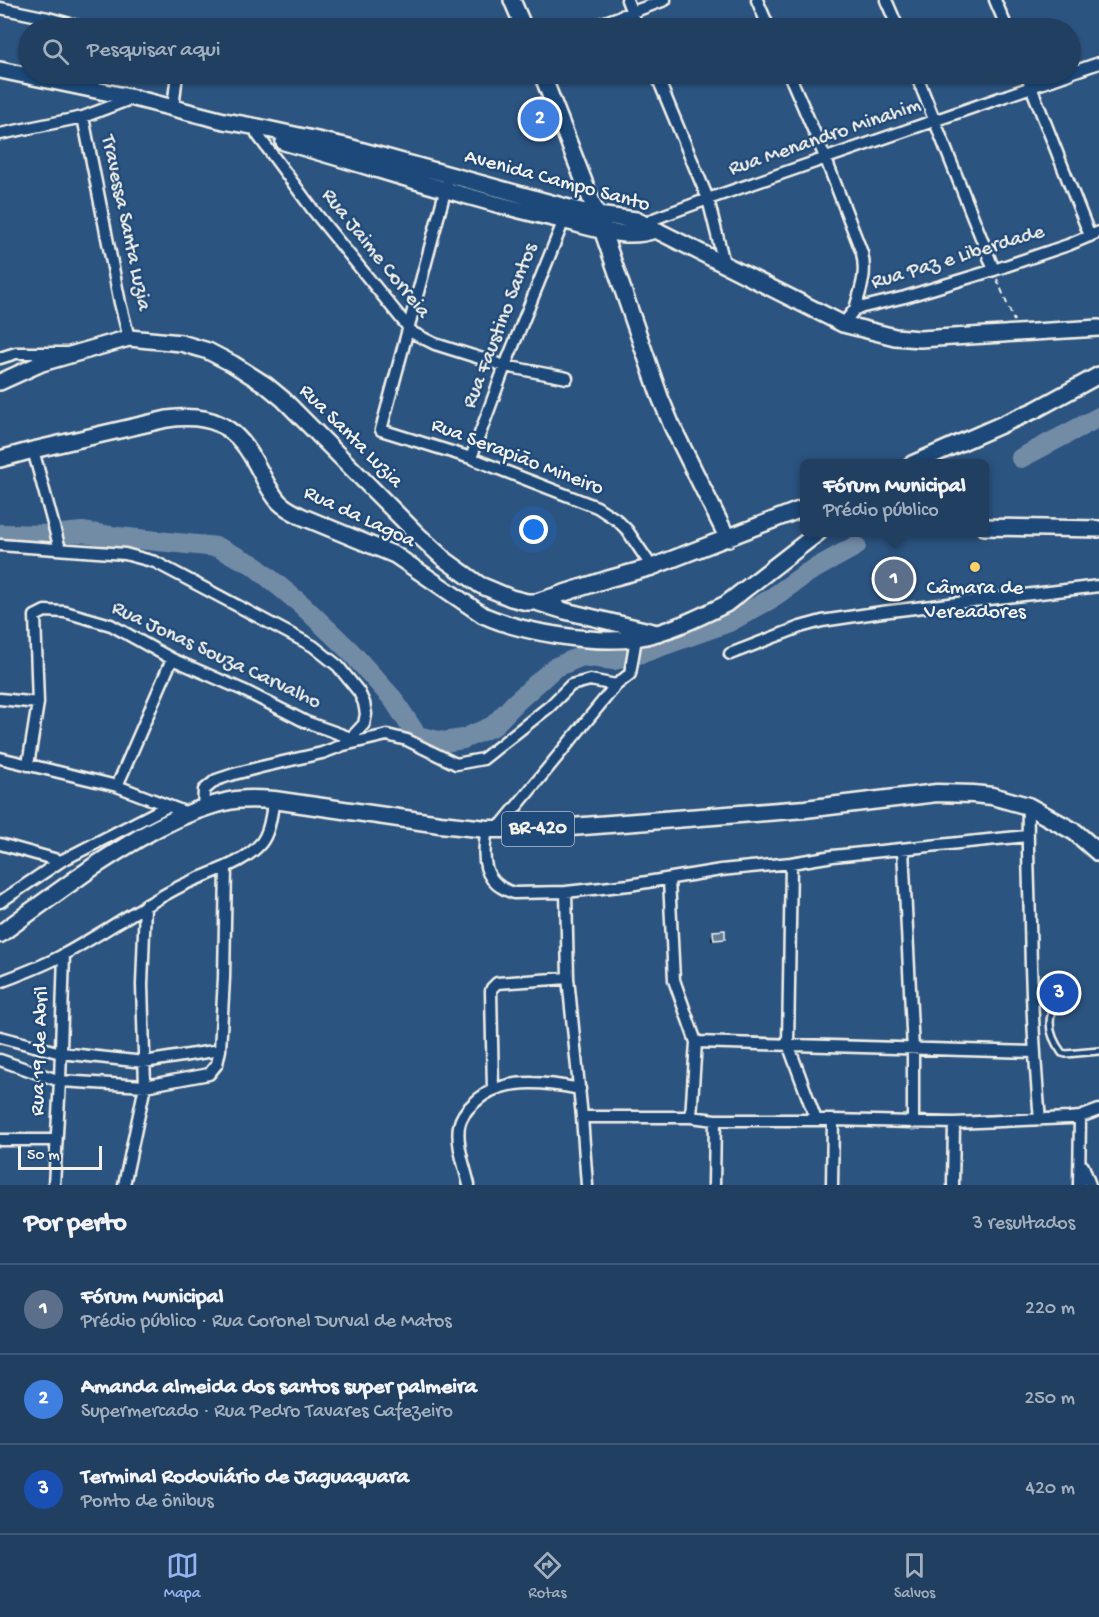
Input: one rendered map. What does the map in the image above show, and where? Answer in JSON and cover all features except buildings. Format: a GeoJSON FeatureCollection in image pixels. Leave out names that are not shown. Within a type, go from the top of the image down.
{"type":"FeatureCollection","features":[{"type":"Feature","properties":{"kind":"main road","name":"BR-420"},"geometry":{"type":"LineString","coordinates":[[0,934],[129,843],[159,826],[195,811],[231,801],[250,799],[274,800],[441,824],[492,829],[545,829],[805,809],[953,793],[992,796],[1028,806],[1075,832],[1099,853]]}},
{"type":"Feature","properties":{"kind":"street"},"geometry":{"type":"LineString","coordinates":[[512,0],[520,18]]}},
{"type":"Feature","properties":{"kind":"street"},"geometry":{"type":"LineString","coordinates":[[627,0],[634,18]]}},
{"type":"Feature","properties":{"kind":"street"},"geometry":{"type":"LineString","coordinates":[[616,18],[665,0]]}},
{"type":"Feature","properties":{"kind":"street"},"geometry":{"type":"LineString","coordinates":[[757,0],[765,18]]}},
{"type":"Feature","properties":{"kind":"street"},"geometry":{"type":"LineString","coordinates":[[886,0],[894,18]]}},
{"type":"Feature","properties":{"kind":"street"},"geometry":{"type":"LineString","coordinates":[[995,0],[1003,18]]}},
{"type":"Feature","properties":{"kind":"street"},"geometry":{"type":"LineString","coordinates":[[0,8],[48,18]]}},
{"type":"Feature","properties":{"kind":"street","name":"Rua Menandro Minahim"},"geometry":{"type":"LineString","coordinates":[[1081,69],[1099,63]]}},
{"type":"Feature","properties":{"kind":"street","name":"Avenida Campo Santo"},"geometry":{"type":"LineString","coordinates":[[0,70],[18,74]]}},
{"type":"Feature","properties":{"kind":"street","name":"Avenida Campo Santo"},"geometry":{"type":"LineString","coordinates":[[67,84],[134,98],[257,130],[345,146],[447,183],[566,215],[602,230],[644,229]]}},
{"type":"Feature","properties":{"kind":"street"},"geometry":{"type":"LineString","coordinates":[[173,108],[176,84]]}},
{"type":"Feature","properties":{"kind":"street"},"geometry":{"type":"LineString","coordinates":[[546,84],[597,215],[660,397],[728,539]]}},
{"type":"Feature","properties":{"kind":"street"},"geometry":{"type":"LineString","coordinates":[[660,84],[708,199],[723,263]]}},
{"type":"Feature","properties":{"kind":"street"},"geometry":{"type":"LineString","coordinates":[[793,84],[825,157],[862,253],[865,267],[855,309]]}},
{"type":"Feature","properties":{"kind":"street"},"geometry":{"type":"LineString","coordinates":[[920,84],[994,270]]}},
{"type":"Feature","properties":{"kind":"street","name":"Rua Menandro Minahim"},"geometry":{"type":"LineString","coordinates":[[644,229],[656,218],[1038,84]]}},
{"type":"Feature","properties":{"kind":"street"},"geometry":{"type":"LineString","coordinates":[[1032,86],[1095,234]]}},
{"type":"Feature","properties":{"kind":"street"},"geometry":{"type":"LineString","coordinates":[[0,134],[83,117],[134,98]]}},
{"type":"Feature","properties":{"kind":"street","name":"Travessa Santa Luzia"},"geometry":{"type":"LineString","coordinates":[[83,117],[129,338]]}},
{"type":"Feature","properties":{"kind":"street","name":"Rua Jaime Correia"},"geometry":{"type":"LineString","coordinates":[[257,130],[313,210],[408,329],[420,338],[435,344],[505,366],[567,378]]}},
{"type":"Feature","properties":{"kind":"street"},"geometry":{"type":"LineString","coordinates":[[408,329],[447,183]]}},
{"type":"Feature","properties":{"kind":"street","name":"Avenida Campo Santo"},"geometry":{"type":"LineString","coordinates":[[566,215],[597,215],[636,220],[644,229]]}},
{"type":"Feature","properties":{"kind":"street","name":"Rua Faustino Santos"},"geometry":{"type":"LineString","coordinates":[[471,458],[505,366],[566,215]]}},
{"type":"Feature","properties":{"kind":"street"},"geometry":{"type":"LineString","coordinates":[[644,229],[723,263],[843,324],[895,337],[920,339],[1099,328]]}},
{"type":"Feature","properties":{"kind":"street","name":"Rua Paz e Liberdade"},"geometry":{"type":"LineString","coordinates":[[843,324],[855,309],[905,297],[994,270],[1095,234]]}},
{"type":"Feature","properties":{"kind":"street","name":"Rua Serapião Mineiro"},"geometry":{"type":"LineString","coordinates":[[408,329],[381,430],[471,458],[597,507],[617,520],[627,530],[652,567]]}},
{"type":"Feature","properties":{"kind":"street","name":"Rua Santa Luzia"},"geometry":{"type":"LineString","coordinates":[[0,382],[42,363],[129,338],[181,343],[208,351],[233,364],[283,399],[444,559],[480,585],[511,598],[536,602],[656,633]]}},
{"type":"Feature","properties":{"kind":"street"},"geometry":{"type":"LineString","coordinates":[[0,358],[16,353],[76,353]]}},
{"type":"Feature","properties":{"kind":"street"},"geometry":{"type":"LineString","coordinates":[[923,459],[1035,410],[1099,375]]}},
{"type":"Feature","properties":{"kind":"street","name":"Rua da Lagoa"},"geometry":{"type":"LineString","coordinates":[[0,459],[167,419],[184,416],[214,421],[237,436],[280,503],[303,517],[395,555],[483,615],[499,623],[521,629],[580,637],[617,640],[636,638],[681,624],[726,604],[813,537]]}},
{"type":"Feature","properties":{"kind":"street"},"geometry":{"type":"LineString","coordinates":[[33,450],[60,549]]}},
{"type":"Feature","properties":{"kind":"street"},"geometry":{"type":"LineString","coordinates":[[536,602],[652,567],[800,510]]}},
{"type":"Feature","properties":{"kind":"street"},"geometry":{"type":"LineString","coordinates":[[989,527],[1099,529]]}},
{"type":"Feature","properties":{"kind":"street"},"geometry":{"type":"LineString","coordinates":[[0,545],[125,554],[154,562],[313,646],[338,666],[359,692],[366,714],[364,724],[340,746]]}},
{"type":"Feature","properties":{"kind":"street"},"geometry":{"type":"LineString","coordinates":[[730,654],[822,621],[1099,586]]}},
{"type":"Feature","properties":{"kind":"street","name":"Rua Jonas Souza Carvalho"},"geometry":{"type":"LineString","coordinates":[[38,703],[35,616],[45,611],[64,612],[111,626],[172,659],[243,690],[306,722],[351,738]]}},
{"type":"Feature","properties":{"kind":"street"},"geometry":{"type":"LineString","coordinates":[[636,638],[630,674],[616,685],[492,829],[483,849],[484,862],[493,880],[507,891],[514,893],[566,892],[669,880],[721,870],[833,856],[1027,836]]}},
{"type":"Feature","properties":{"kind":"street"},"geometry":{"type":"LineString","coordinates":[[117,786],[172,659]]}},
{"type":"Feature","properties":{"kind":"street"},"geometry":{"type":"LineString","coordinates":[[0,758],[117,786],[168,806],[195,811],[204,789],[216,780],[261,766],[322,753],[340,746],[387,735],[407,740],[456,764],[483,759],[550,706],[571,685],[590,680],[616,685]]}},
{"type":"Feature","properties":{"kind":"street"},"geometry":{"type":"LineString","coordinates":[[0,699],[38,703],[28,765]]}},
{"type":"Feature","properties":{"kind":"street"},"geometry":{"type":"LineString","coordinates":[[0,982],[64,954],[145,905],[182,885],[226,868],[251,852],[261,843],[267,832],[274,800]]}},
{"type":"Feature","properties":{"kind":"street"},"geometry":{"type":"LineString","coordinates":[[0,902],[61,861],[168,806]]}},
{"type":"Feature","properties":{"kind":"street"},"geometry":{"type":"LineString","coordinates":[[1028,806],[1031,992],[1040,1120]]}},
{"type":"Feature","properties":{"kind":"street"},"geometry":{"type":"LineString","coordinates":[[0,844],[61,861]]}},
{"type":"Feature","properties":{"kind":"street"},"geometry":{"type":"LineString","coordinates":[[903,849],[913,1050],[913,1123]]}},
{"type":"Feature","properties":{"kind":"street"},"geometry":{"type":"LineString","coordinates":[[791,863],[788,1044],[816,1120]]}},
{"type":"Feature","properties":{"kind":"street"},"geometry":{"type":"LineString","coordinates":[[0,1060],[60,1081],[145,1086],[209,1074],[217,1064],[219,1050],[224,978],[226,868]]}},
{"type":"Feature","properties":{"kind":"street"},"geometry":{"type":"LineString","coordinates":[[669,880],[674,980],[696,1042],[691,1117]]}},
{"type":"Feature","properties":{"kind":"street"},"geometry":{"type":"LineString","coordinates":[[566,892],[568,978],[580,1089],[587,1185]]}},
{"type":"Feature","properties":{"kind":"street"},"geometry":{"type":"LineString","coordinates":[[124,1185],[145,1086],[142,985],[145,905]]}},
{"type":"Feature","properties":{"kind":"street","name":"Rua 19 de Abril"},"geometry":{"type":"LineString","coordinates":[[54,1185],[64,954]]}},
{"type":"Feature","properties":{"kind":"street"},"geometry":{"type":"LineString","coordinates":[[493,1089],[492,988],[496,983],[568,978]]}},
{"type":"Feature","properties":{"kind":"street"},"geometry":{"type":"LineString","coordinates":[[0,1037],[61,1053],[144,1062],[219,1050]]}},
{"type":"Feature","properties":{"kind":"street"},"geometry":{"type":"LineString","coordinates":[[696,1042],[1034,1052]]}},
{"type":"Feature","properties":{"kind":"street"},"geometry":{"type":"LineString","coordinates":[[469,1185],[461,1150],[459,1125],[465,1112],[480,1096],[503,1086],[538,1083],[580,1089]]}},
{"type":"Feature","properties":{"kind":"street"},"geometry":{"type":"LineString","coordinates":[[582,1117],[954,1123],[1080,1117],[1099,1110]]}},
{"type":"Feature","properties":{"kind":"street"},"geometry":{"type":"LineString","coordinates":[[1079,1185],[1080,1117]]}},
{"type":"Feature","properties":{"kind":"street"},"geometry":{"type":"LineString","coordinates":[[714,1185],[715,1120]]}},
{"type":"Feature","properties":{"kind":"street"},"geometry":{"type":"LineString","coordinates":[[832,1185],[833,1120]]}},
{"type":"Feature","properties":{"kind":"street"},"geometry":{"type":"LineString","coordinates":[[954,1123],[954,1185]]}},
{"type":"Feature","properties":{"kind":"street"},"geometry":{"type":"LineString","coordinates":[[0,1140],[56,1140]]}},
{"type":"Feature","properties":{"kind":"street"},"geometry":{"type":"LineString","coordinates":[[1080,1158],[1090,1185]]}},
{"type":"Feature","properties":{"kind":"lane"},"geometry":{"type":"LineString","coordinates":[[1065,986],[1053,1007],[1051,1018],[1052,1034],[1057,1046],[1063,1054],[1099,1051]]}},
{"type":"Feature","properties":{"kind":"path"},"geometry":{"type":"LineString","coordinates":[[994,270],[1019,332]]}},
{"type":"Feature","properties":{"kind":"waterway"},"geometry":{"type":"LineString","coordinates":[[1021,458],[1099,417]]}},
{"type":"Feature","properties":{"kind":"waterway"},"geometry":{"type":"LineString","coordinates":[[0,534],[51,535],[82,532],[217,547],[252,564],[302,605],[350,651],[393,699],[417,736],[443,742],[463,739],[493,726],[554,668],[582,656],[614,660],[642,653],[729,622],[769,600],[807,573],[856,546]]}},
{"type":"Feature","properties":{"kind":"place","name":"Amanda almeida dos santos super palmeira"},"geometry":{"type":"Point","coordinates":[540,119]}},
{"type":"Feature","properties":{"kind":"place","name":"Câmara de Vereadores"},"geometry":{"type":"Point","coordinates":[975,567]}},
{"type":"Feature","properties":{"kind":"place","name":"Fórum Municipal"},"geometry":{"type":"Point","coordinates":[894,579]}},
{"type":"Feature","properties":{"kind":"place","name":"Terminal Rodoviário de Jaguaquara"},"geometry":{"type":"Point","coordinates":[1059,993]}}]}
